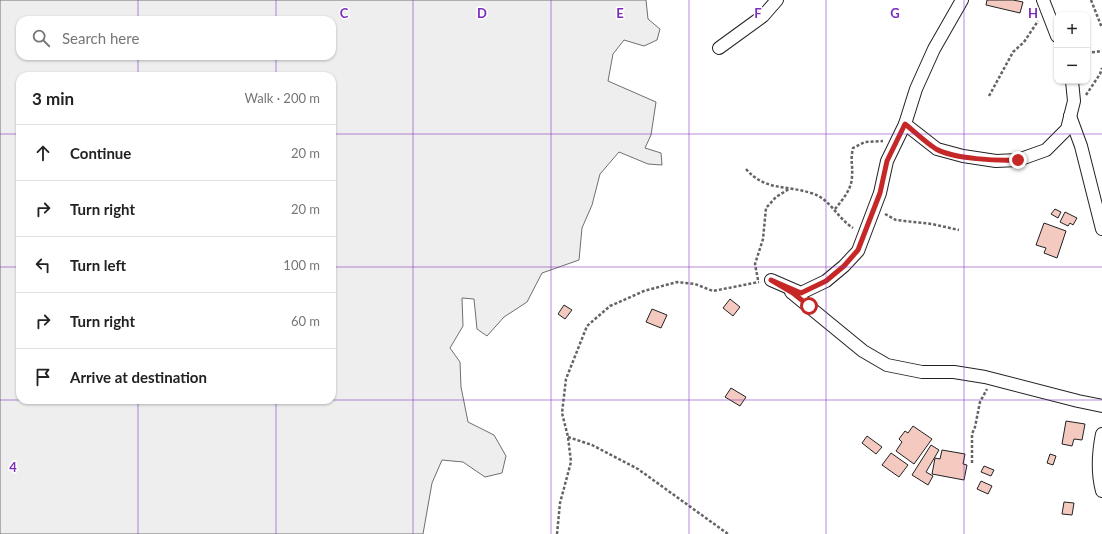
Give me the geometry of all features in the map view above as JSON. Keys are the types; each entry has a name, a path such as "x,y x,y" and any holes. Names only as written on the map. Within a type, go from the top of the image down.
{"street":[{"path":"719,48 763,16 777,0"},
{"path":"771,280 801,293 826,281 844,266 858,250 874,208 887,161 905,124 916,89 931,56 962,0"},
{"path":"1045,4 1054,28"},
{"path":"905,124 937,149 963,156 996,161 1018,160 1046,150 1067,129 1074,101 1072,84"},
{"path":"1070,116 1081,146 1102,229"},
{"path":"771,280 793,293 863,351 888,365 922,372 954,372 993,379 1102,406"},
{"path":"1102,434 1098,454 1098,478 1102,491"}],"path":[{"path":"1091,0 1102,28"},
{"path":"988,96 1013,52 1024,42 1045,4"},
{"path":"1090,52 1102,50"},
{"path":"1085,97 1100,74 1102,68"},
{"path":"834,209 847,194 852,177 850,160 853,148 865,142 882,141 895,144"},
{"path":"746,169 753,177 769,186 812,193 830,203 848,225 864,234"},
{"path":"771,280 757,280 755,264 763,239 766,208 776,197 790,189"},
{"path":"874,208 896,220 932,224 959,230"},
{"path":"557,534 560,503 571,462 568,437 562,413 566,379 587,326 610,306 644,292 677,282 695,284 713,291 771,280"},
{"path":"972,464 972,434 975,427 980,402 993,379"},
{"path":"568,437 592,445 638,469 728,534"}],"shaded area":[{"path":"0,0 646,0 648,19 660,29 657,40 644,46 624,40 613,54 608,81 656,102 651,135 645,148 661,153 662,165 648,164 619,152 600,174 592,205 582,228 579,260 542,273 527,302 504,317 487,336 477,329 474,299 462,298 463,326 450,348 460,362 461,387 468,422 494,435 506,456 502,473 485,477 463,462 442,460 432,483 423,534 0,534"}],"building":[{"path":"987,0 1013,0 1023,2 1020,13 986,5"},
{"path":"1055,209 1061,212 1058,218 1051,214"},
{"path":"1065,212 1077,218 1073,225 1070,223 1068,226 1060,222"},
{"path":"1044,223 1066,231 1057,258 1044,253 1046,248 1036,245"},
{"path":"730,299 740,307 733,316 723,308"},
{"path":"564,305 572,310 565,319 558,314"},
{"path":"652,309 667,315 661,328 646,322"},
{"path":"731,388 746,397 740,406 725,397"},
{"path":"1066,421 1085,424 1082,440 1074,439 1072,446 1062,444"},
{"path":"913,426 932,439 914,464 896,451 902,442 899,439 905,431 908,433"},
{"path":"867,436 882,447 876,454 862,443"},
{"path":"931,445 939,450 926,472 933,476 928,485 912,475"},
{"path":"942,450 965,454 963,464 967,465 964,480 932,474 935,458 940,459"},
{"path":"891,453 908,465 899,477 882,465"},
{"path":"1050,454 1056,456 1053,465 1047,463"},
{"path":"984,466 994,470 991,476 981,472"},
{"path":"981,481 992,486 988,494 977,489"},
{"path":"1064,502 1074,503 1072,515 1062,514"}],"route":[{"path":"809,306 793,293 771,280 801,293 826,281 844,266 858,250 880,193 887,161 905,124 937,149 963,156 996,161 1018,160"}]}
